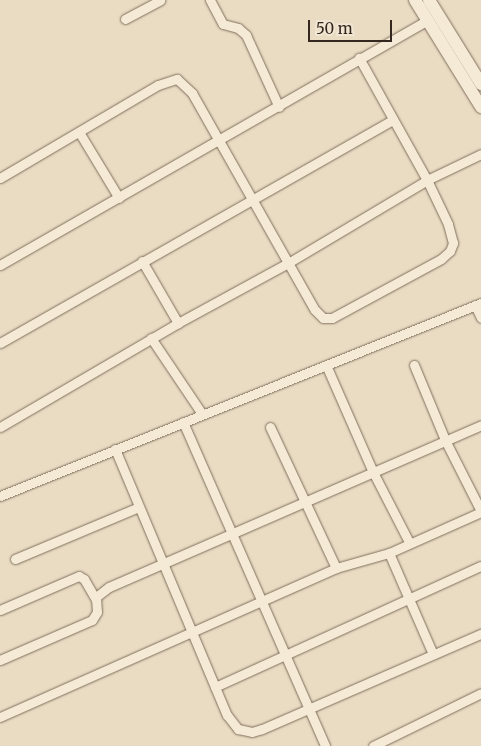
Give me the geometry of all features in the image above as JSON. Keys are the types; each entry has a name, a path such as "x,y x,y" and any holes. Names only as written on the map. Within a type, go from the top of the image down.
{"main road":[{"path":"414,0 481,108"},
{"path":"429,0 481,84"}],"street":[{"path":"125,19 160,0"},
{"path":"210,0 223,24 238,28 246,35 279,107"},
{"path":"0,265 220,142 359,58 428,20"},
{"path":"0,178 158,85 177,79 187,86 315,310 329,319 441,258 450,251 453,238 427,180 359,58"},
{"path":"0,343 393,120"},
{"path":"80,132 119,198"},
{"path":"0,427 178,322 288,263 427,180 481,154"},
{"path":"142,261 178,322"},
{"path":"0,496 478,304 481,318"},
{"path":"152,338 202,414"},
{"path":"326,364 373,472 409,542"},
{"path":"0,717 336,568 389,553 409,542 481,512 445,440 414,366"},
{"path":"183,422 230,535 325,746"},
{"path":"0,660 92,620 97,612 96,600 98,593 109,587 481,424"},
{"path":"270,427 336,568"},
{"path":"114,449 231,721 242,731 262,729 309,710 481,634"},
{"path":"14,559 138,507"},
{"path":"389,553 433,654"},
{"path":"216,687 284,654 481,566"},
{"path":"0,610 79,576 84,579 96,600"},
{"path":"373,746 481,694"}]}
